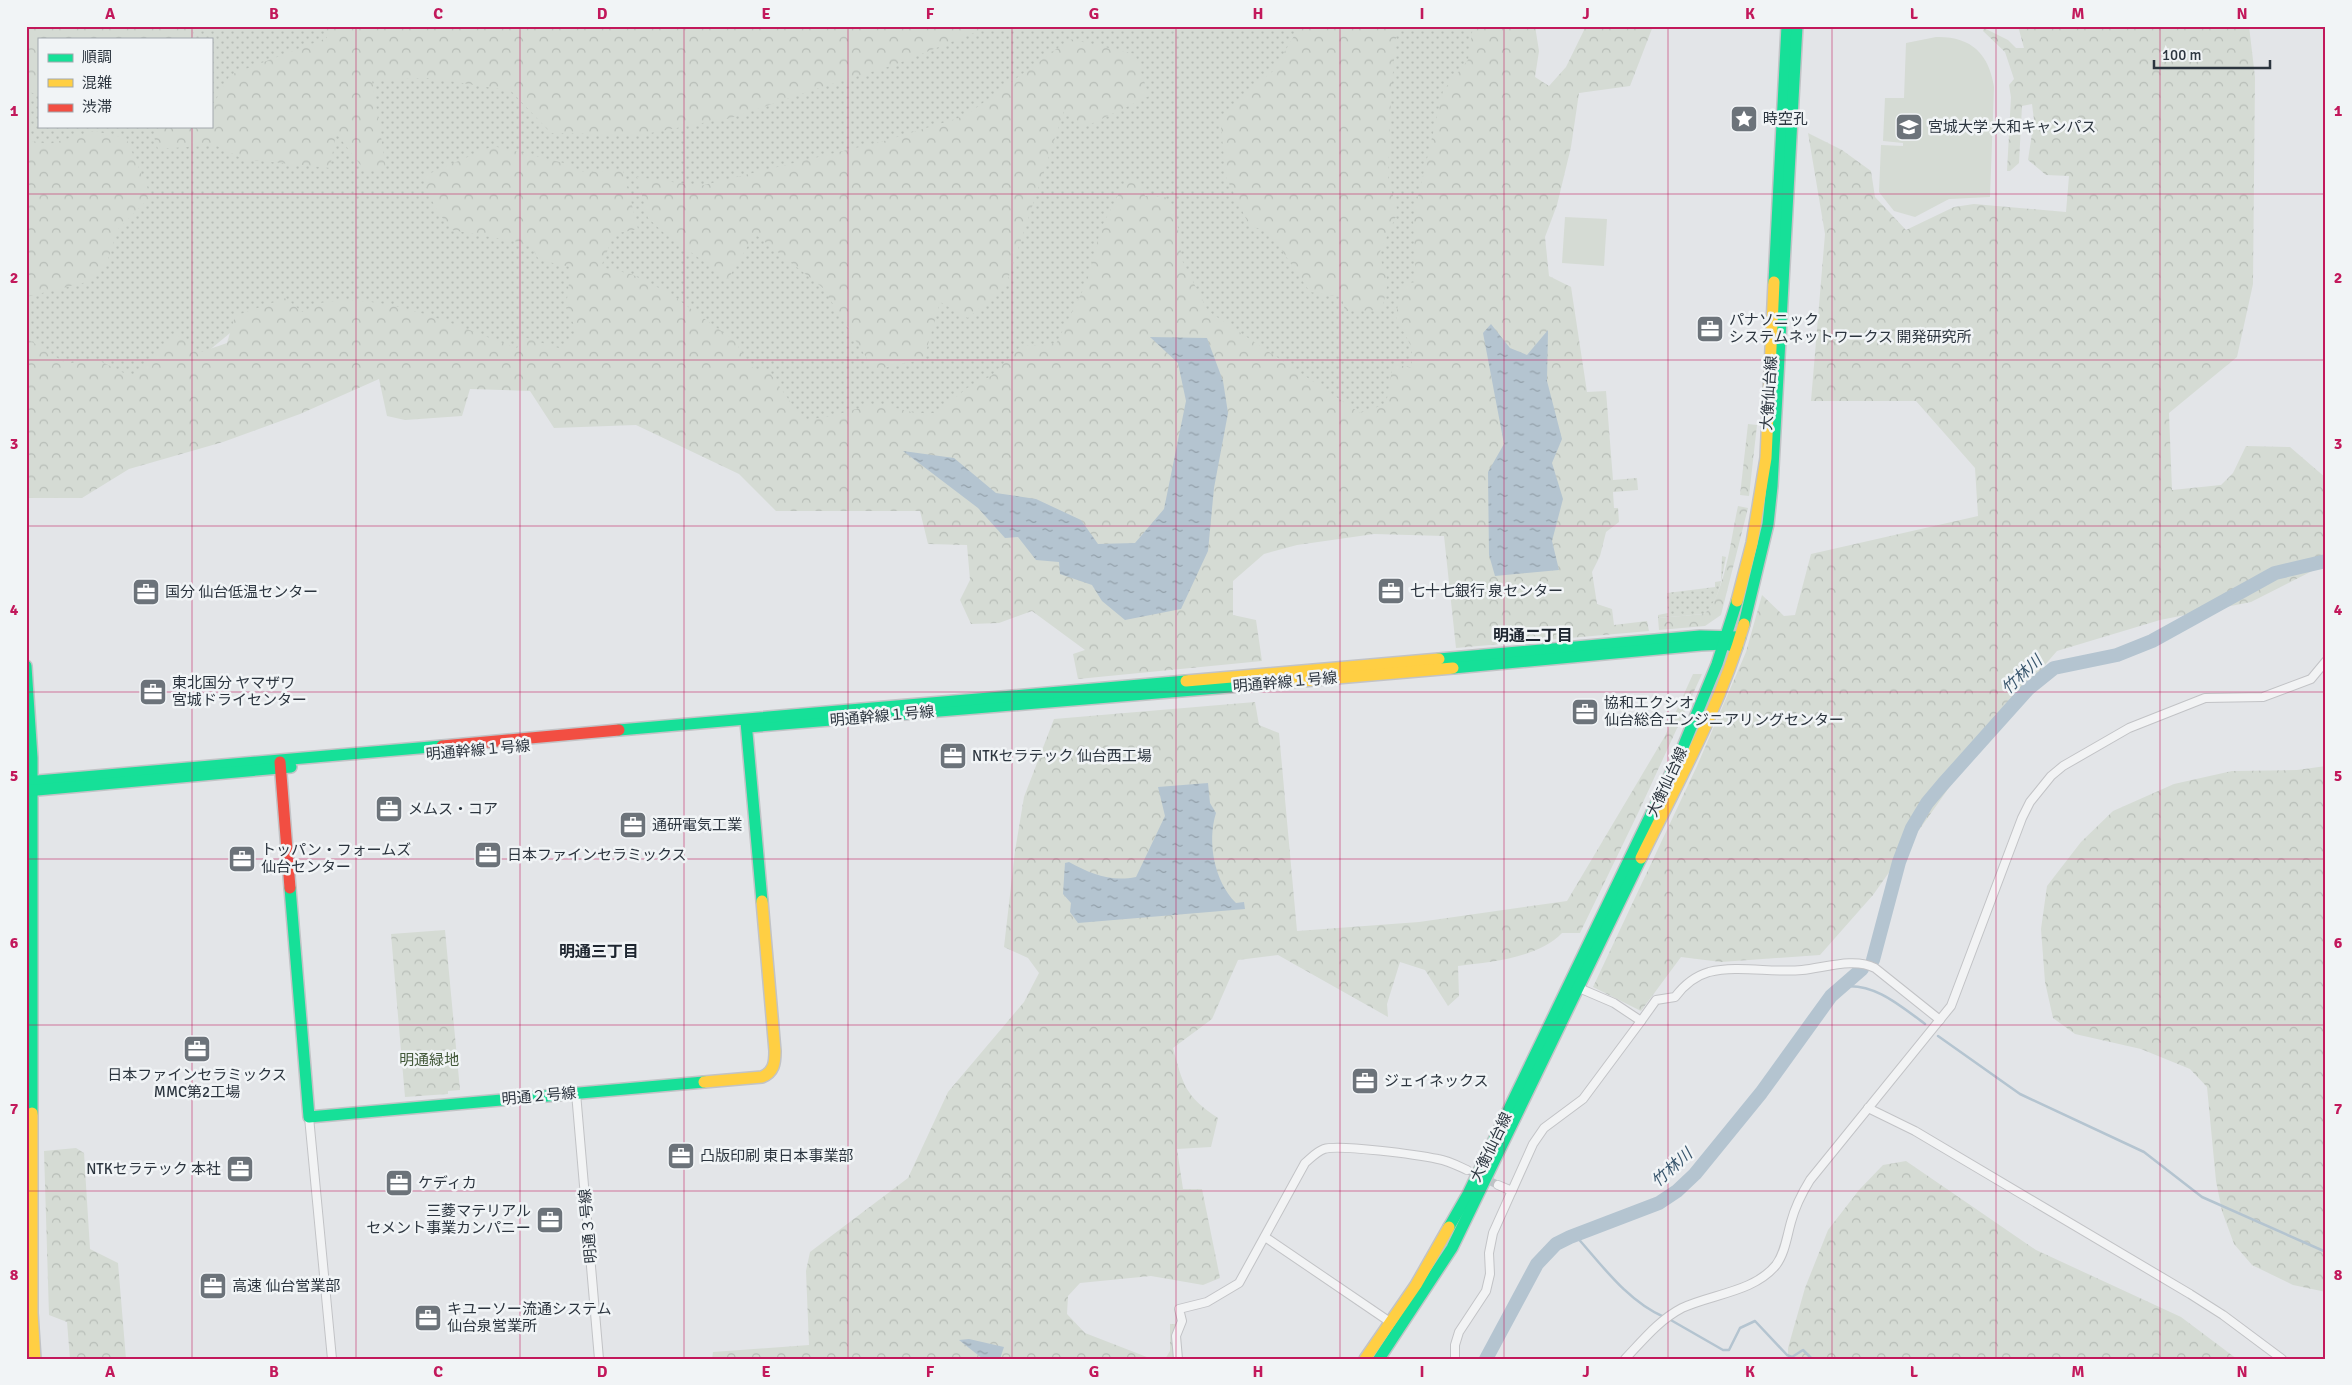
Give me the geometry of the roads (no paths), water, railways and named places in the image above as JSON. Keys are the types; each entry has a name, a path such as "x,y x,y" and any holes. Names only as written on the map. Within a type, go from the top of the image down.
{"street":[{"name":"大衡仙台線","path":"1365,1359 1416,1285 1468,1194 1681,752 1703,704 1726,639 1743,584 1762,483 1770,393 1786,26"},
{"name":"大衡仙台線","path":"1379,1359 1417,1304 1452,1248 1580,988 1709,716 1739,642 1768,524 1772,486 1797,26"},
{"name":"明通幹線１号線","path":"29,787 1726,639 1739,642"},
{"path":"1625,1359 1656,1327 1672,1314 1696,1302 1748,1285 1772,1269 1780,1259 1794,1214 1810,1180 1951,1006 2022,818 2030,802 2051,776 2120,732 2149,719 2205,698 2263,697 2311,679 2326,662"},
{"path":"26,666 32,758 29,787 29,1313 35,1359"},
{"name":"明通２号線","path":"309,1117 762,1077 773,1069 776,1064 775,1051 746,724"},
{"path":"280,764 309,1117 332,1359"},
{"path":"1456,1359 1455,1345 1459,1332 1486,1291 1490,1274 1488,1253 1493,1233 1533,1144 1544,1128 1583,1099 1656,1000 1675,996 1683,987 1709,972 1736,970 1780,972 1866,964 1875,968 1940,1020"},
{"path":"1580,988 1614,1002 1641,1021"},
{"name":"明通３号線","path":"576,1093 600,1359"},
{"path":"1868,1108 1915,1132 2223,1314 2282,1359"},
{"path":"1178,1359 1176,1336 1182,1321 1179,1310 1207,1302 1239,1283 1305,1163 1324,1149 1336,1147 1440,1159 1467,1170"},
{"path":"1498,1185 1512,1191"},
{"path":"1265,1237 1390,1322"}],"water":[{"path":"1491,324 1510,348 1527,355 1548,330 1547,381 1562,439 1552,463 1563,499 1552,541 1559,570 1495,576 1489,555 1488,472 1504,444 1483,333"},
{"path":"1150,337 1207,338 1223,381 1228,413 1214,488 1208,551 1181,609 1125,620 1102,601 1092,585 1060,574 1059,562 1036,560 1018,537 1005,538 978,508 903,451 954,458 996,493 1036,499 1081,520 1098,544 1135,543 1164,509 1186,401 1178,363"},
{"path":"1208,783 1210,803 1216,813 1212,836 1214,861 1222,884 1228,894 1236,903 1244,902 1245,909 1078,923 1070,912 1071,903 1063,894 1065,863 1069,862 1109,878 1136,877 1165,816 1158,787"},
{"path":"969,1339 1004,1347 1000,1359 983,1359 959,1340"}],"waterway":[{"name":"竹林川","path":"1873,960 1899,862 1912,828 1927,803 2028,689 2054,668 2117,655 2152,641 2275,573 2326,561"},
{"name":"竹林川","path":"1486,1359 1537,1264 1556,1244 1659,1203 1677,1191 1695,1174 1761,1093 1831,996 1862,969"},
{"path":"1841,987 1853,986 1876,992 1897,1003 1925,1024"},
{"path":"1938,1036 2020,1094 2144,1152 2202,1197 2326,1252"},
{"path":"1575,1235 1626,1292 1638,1302 1664,1317"},
{"path":"1669,1319 1723,1350 1729,1350 1740,1328 1755,1321 1787,1355 1792,1357 1803,1350 1812,1359"}],"tunnel":[{"path":"1467,1170 1498,1185"}],"place":[{"name":"時空孔","path":"1744,119"},
{"name":"宮城大学 大和キャンパス","path":"1909,127"},
{"name":"パナソニック システムネットワークス 開発研究所","path":"1710,329"},
{"name":"七十七銀行 泉センター","path":"1391,591"},
{"name":"国分 仙台低温センター","path":"146,592"},
{"name":"東北国分 ヤマザワ 宮城ドライセンター","path":"153,692"},
{"name":"協和エクシオ 仙台総合エンジニアリングセンター","path":"1585,712"},
{"name":"NTKセラテック 仙台西工場","path":"953,756"},
{"name":"メムス・コア","path":"389,809"},
{"name":"通研電気工業","path":"633,825"},
{"name":"日本ファインセラミックス","path":"488,855"},
{"name":"トッパン・フォームズ 仙台センター","path":"242,859"},
{"name":"日本ファインセラミックス MMC第2工場","path":"197,1049"},
{"name":"ジェイネックス","path":"1365,1081"},
{"name":"凸版印刷 東日本事業部","path":"681,1156"},
{"name":"NTKセラテック 本社","path":"240,1169"},
{"name":"ケディカ","path":"399,1183"},
{"name":"三菱マテリアル セメント事業カンパニー","path":"550,1220"},
{"name":"高速 仙台営業部","path":"213,1286"},
{"name":"キユーソー流通システム 仙台泉営業所","path":"428,1318"}],"district":[{"name":"明通二丁目","path":"1533,636"},
{"name":"明通三丁目","path":"599,952"}],"park label":[{"name":"明通緑地","path":"429,1060"}]}
